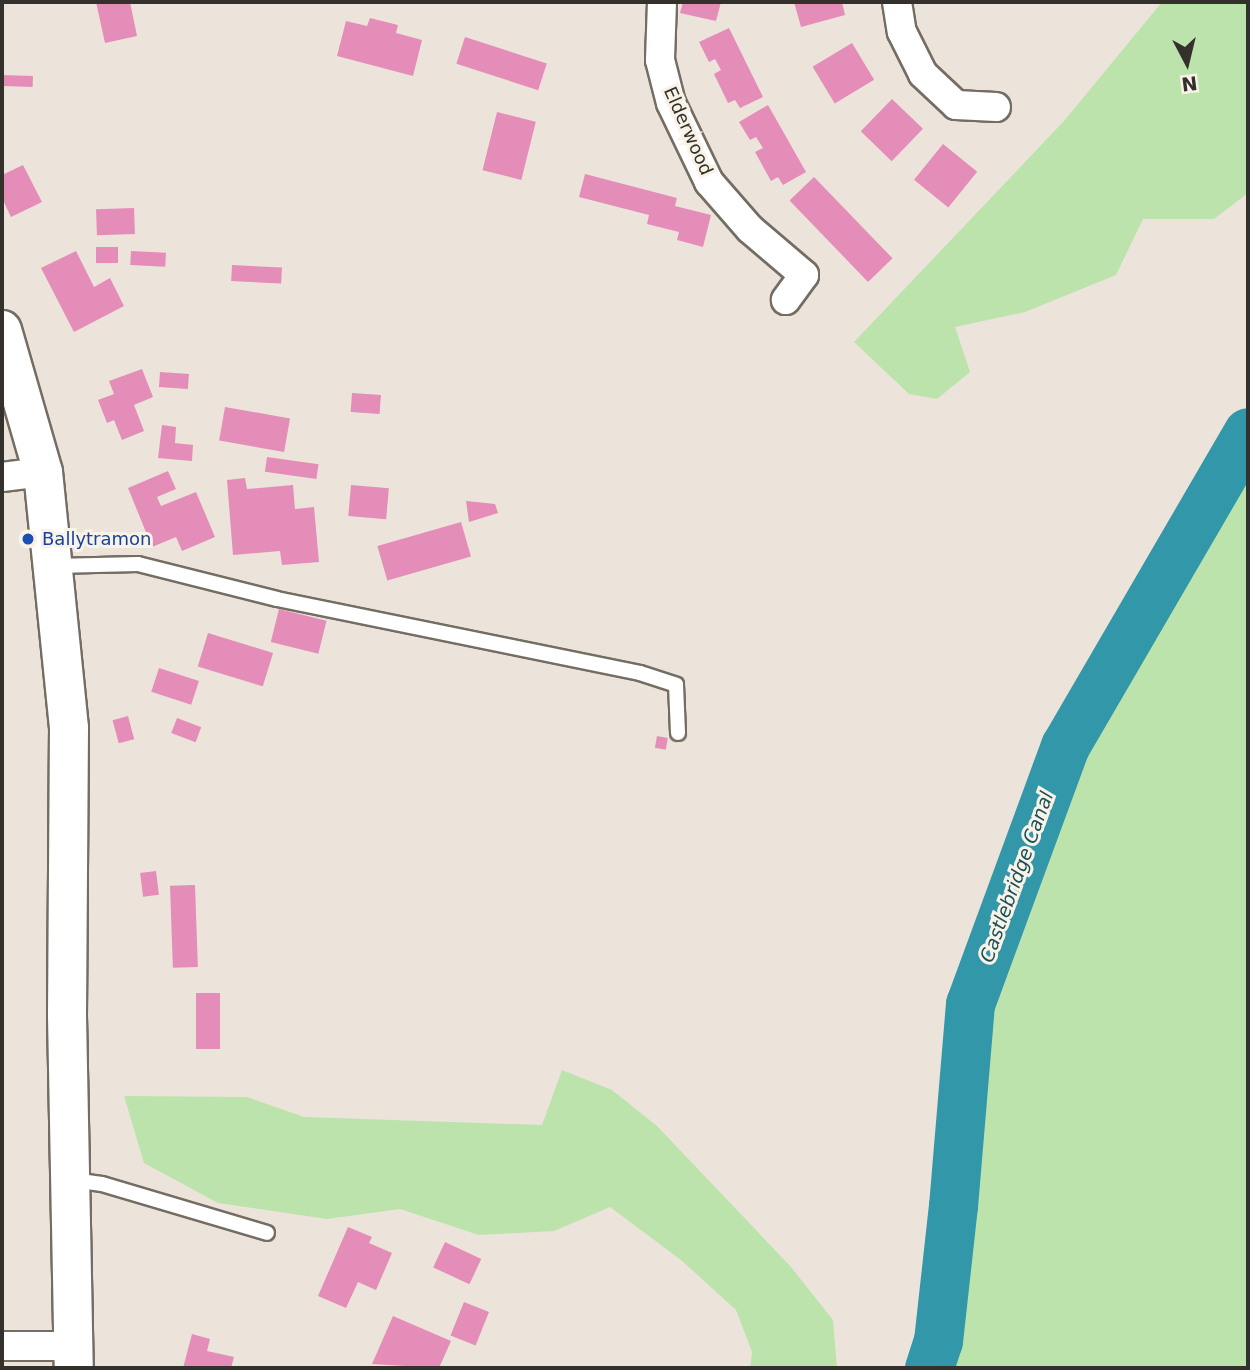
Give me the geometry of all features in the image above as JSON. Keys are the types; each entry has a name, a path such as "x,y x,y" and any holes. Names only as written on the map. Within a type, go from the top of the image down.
{"main road":[{"path":"2,330 43,472 69,728 67,1016 74,1357"}],"street":[{"name":"Elderwood","path":"662,2 660,60 671,103 709,182 750,229 804,275 786,300"},
{"path":"897,2 902,32 923,74 956,105 996,107"},
{"path":"2,477 43,472"},
{"path":"2,1346 74,1357"}],"lane":[{"path":"54,566 138,564 290,602 640,673 676,685 678,733"},
{"path":"72,1180 102,1184 267,1233"}],"green space":[{"path":"1162,2 1248,2 1248,193 1214,219 1143,219 1116,275 1025,312 955,327 970,372 937,399 909,394 854,342 1064,121"},
{"path":"1248,432 1248,1368 929,1368 938,1341 953,1206 970,1004 1065,746"},
{"path":"562,1070 612,1090 657,1126 791,1267 833,1320 837,1368 750,1368 752,1352 736,1310 681,1260 610,1207 554,1231 479,1235 400,1209 327,1219 218,1203 144,1163 124,1096 247,1097 304,1117 542,1125"}],"building":[{"path":"96,2 130,2 137,36 105,43"},
{"path":"683,2 721,2 716,21 680,13"},
{"path":"794,2 842,2 845,15 801,27"},
{"path":"370,18 398,25 396,33 422,40 413,76 337,56 346,21 367,26"},
{"path":"729,28 763,97 740,108 735,100 728,103 714,74 721,70 715,59 709,62 699,42"},
{"path":"465,37 547,64 538,90 456,64"},
{"path":"852,43 874,80 835,104 813,67"},
{"path":"2,75 33,76 33,87 2,86"},
{"path":"892,99 923,129 892,161 861,131"},
{"path":"768,105 806,172 783,185 778,177 771,181 755,152 763,148 756,137 750,140 739,122"},
{"path":"497,112 536,122 521,180 482,170"},
{"path":"943,144 977,172 948,207 914,180"},
{"path":"23,165 42,202 11,217 2,198 2,175"},
{"path":"585,174 677,198 675,206 711,215 703,247 677,240 679,232 647,224 649,215 579,197"},
{"path":"814,177 892,258 868,282 790,201"},
{"path":"134,208 135,234 97,235 96,209"},
{"path":"96,247 118,247 118,263 96,263"},
{"path":"76,251 94,287 110,278 124,306 74,332 41,268"},
{"path":"131,251 166,253 165,267 130,265"},
{"path":"232,265 282,268 281,284 231,281"},
{"path":"142,369 153,397 134,405 144,431 122,440 114,420 107,423 98,400 114,394 109,381"},
{"path":"160,372 189,374 188,389 159,387"},
{"path":"352,393 381,395 380,414 351,412"},
{"path":"225,407 290,418 284,452 219,440"},
{"path":"162,425 176,427 175,443 193,445 192,461 158,458"},
{"path":"267,457 318,464 316,479 265,472"},
{"path":"168,471 176,489 157,497 161,506 196,492 215,537 182,551 176,537 152,547 128,488"},
{"path":"245,478 247,489 293,485 295,509 314,507 319,562 282,565 280,551 233,555 227,480"},
{"path":"351,485 389,488 386,519 348,516"},
{"path":"466,501 495,504 498,513 469,522"},
{"path":"461,522 471,557 387,581 377,546"},
{"path":"279,609 327,621 318,654 271,642"},
{"path":"208,633 273,653 263,686 198,666"},
{"path":"159,668 199,681 191,705 151,692"},
{"path":"128,716 134,739 119,743 113,720"},
{"path":"177,718 201,727 196,742 171,733"},
{"path":"657,736 668,738 666,750 655,748"},
{"path":"156,871 159,895 143,897 140,873"},
{"path":"195,885 198,967 173,968 170,886"},
{"path":"196,993 220,993 220,1049 196,1049"},
{"path":"348,1227 372,1237 369,1243 392,1253 376,1290 358,1282 346,1308 318,1296"},
{"path":"445,1242 481,1259 469,1284 433,1267"},
{"path":"464,1302 489,1312 476,1345 451,1335"},
{"path":"393,1316 451,1341 439,1368 372,1364"},
{"path":"192,1334 210,1339 207,1351 234,1357 231,1368 183,1368"}],"waterway":[{"name":"Castlebridge Canal","path":"929,1368 938,1341 953,1206 970,1004 1065,746 1248,432"}],"place":[{"name":"Ballytramon","path":"28,539"}]}
